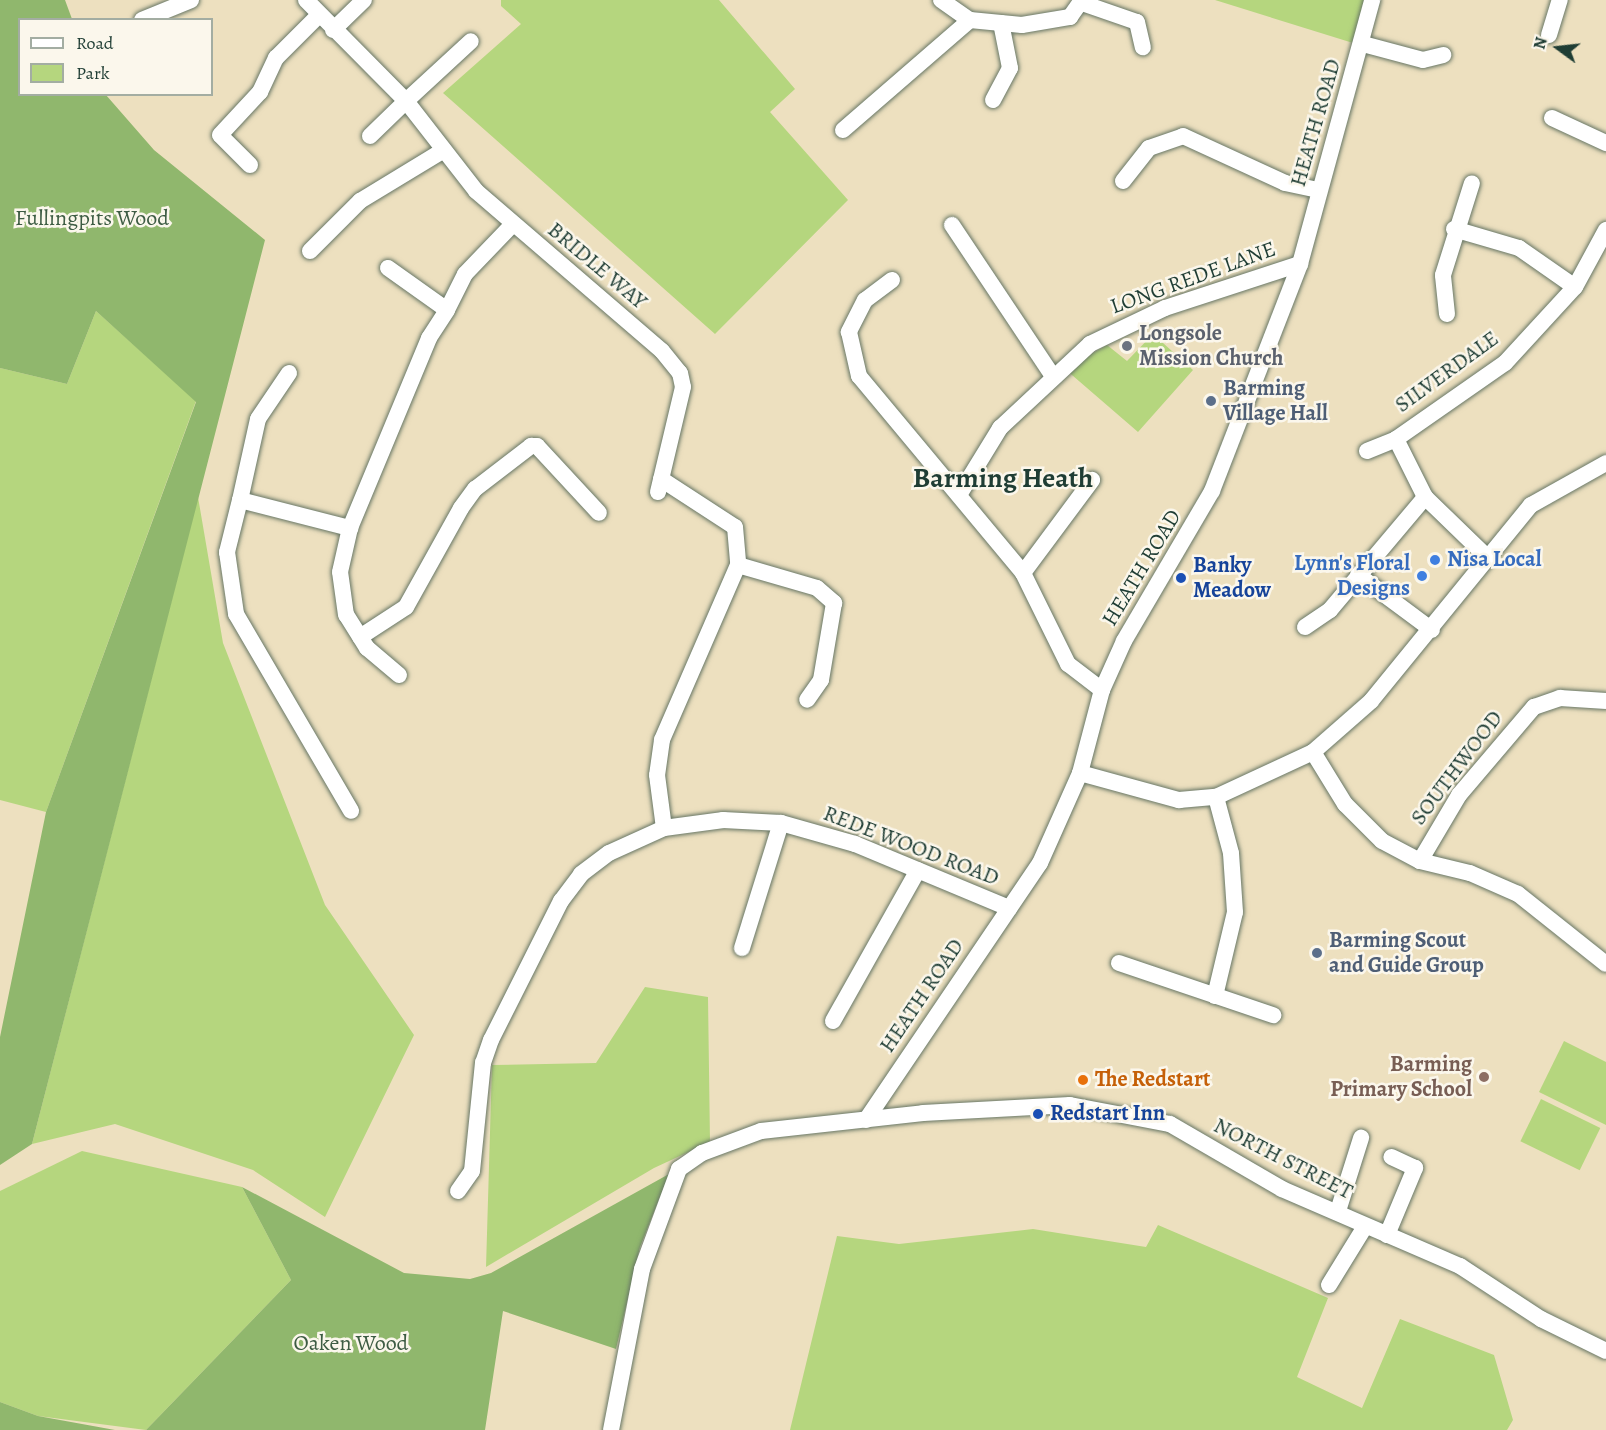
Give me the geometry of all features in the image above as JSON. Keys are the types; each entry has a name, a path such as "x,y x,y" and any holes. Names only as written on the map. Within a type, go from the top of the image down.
{"street":[{"path":"148,18 191,0"},
{"name":"BRIDLE WAY","path":"306,0 318,16 404,99 476,191 654,344 680,373 683,387 659,485 711,510 735,527 738,566"},
{"path":"333,30 364,0"},
{"path":"941,0 970,20 1001,23 1056,22 1070,17 1082,1 1137,22 1143,47"},
{"name":"HEATH ROAD","path":"866,1120 1040,863 1080,773 1102,690 1124,641 1212,491 1300,264 1363,44 1372,0"},
{"path":"1549,35 1560,0"},
{"path":"250,165 220,135 260,92 276,58 318,16"},
{"path":"843,130 970,20"},
{"path":"993,100 1010,68 1001,23"},
{"path":"370,136 404,99 471,41"},
{"path":"1363,44 1423,60 1443,55"},
{"path":"1552,118 1606,143"},
{"path":"1124,181 1149,148 1183,136 1285,183 1320,190"},
{"path":"310,251 360,201 444,150"},
{"path":"1447,314 1443,275 1455,229 1472,183"},
{"path":"399,675 360,637 340,592 350,528 429,338 447,310 465,274 513,224"},
{"path":"952,225 1052,375"},
{"path":"1455,229 1519,248 1575,287"},
{"name":"SILVERDALE","path":"1368,451 1396,440 1505,363 1575,287 1606,230"},
{"name":"LONG REDE LANE","path":"960,495 1000,428 1052,375 1124,324 1300,264"},
{"path":"388,268 447,310"},
{"path":"892,280 865,300 849,332 860,376 1023,573 1068,664 1102,690"},
{"path":"288,373 258,419 227,552 236,614 351,811"},
{"path":"1396,440 1425,497 1487,557"},
{"path":"360,637 406,607 468,499 531,446 537,446 599,513"},
{"path":"1080,773 1156,796 1216,797 1313,752 1371,701 1432,630 1487,557 1531,505 1605,466"},
{"path":"1023,573 1092,480"},
{"path":"1305,627 1330,610 1425,497"},
{"path":"240,500 350,528"},
{"path":"664,828 657,775 662,740 738,566 817,588 834,603 821,680 807,699"},
{"path":"1358,575 1432,630"},
{"name":"SOUTHWOOD","path":"1420,861 1459,795 1534,707 1560,698 1606,701"},
{"path":"1313,752 1345,804 1382,841 1420,861 1470,873 1518,894 1606,964"},
{"path":"1215,996 1235,912 1232,853 1216,797"},
{"name":"REDE WOOD ROAD","path":"458,1191 472,1171 483,1063 491,1040 561,900 581,874 609,854 664,828 723,820 781,823 918,870 1009,908"},
{"path":"742,948 781,823"},
{"path":"833,1022 918,870"},
{"path":"1119,963 1277,1016"},
{"name":"NORTH STREET","path":"611,1430 628,1326 662,1205 679,1169 702,1153 761,1131 1032,1105 1129,1113 1170,1124 1282,1189 1338,1211 1364,1228 1387,1235 1460,1266 1541,1319 1606,1351"},
{"path":"1338,1211 1361,1138"},
{"path":"1387,1235 1415,1168 1391,1157"},
{"path":"1329,1285 1364,1228"}],"green space":[{"name":"Fullingpits Wood","path":"0,0 65,0 72,18 18,18 18,96 107,96 154,150 265,240 32,1144 0,1165 0,1037 46,812 196,402 96,311 67,384 0,368"},
{"path":"501,0 719,0 795,89 770,112 848,200 715,334 443,93 521,24 501,6"},
{"path":"1215,0 1364,0 1353,43"},
{"path":"96,311 196,401 46,812 0,800 0,368 67,384"},
{"path":"1153,334 1193,370 1138,432 1065,369 1107,345 1127,361"},
{"path":"198,497 223,643 325,905 414,1035 325,1217 253,1170 115,1124 32,1144"},
{"path":"645,987 708,997 710,1142 654,1168 486,1267 492,1065 596,1063"},
{"path":"1564,1041 1606,1062 1606,1125 1539,1092"},
{"path":"1541,1099 1600,1128 1580,1170 1520,1141"},
{"path":"82,1151 242,1187 291,1280 146,1430 38,1416 0,1402 0,1191"},
{"name":"Oaken Wood","path":"669,1174 640,1247 616,1349 503,1311 485,1430 146,1430 291,1280 242,1187 404,1273 470,1279 491,1273"},
{"path":"1158,1225 1328,1298 1297,1377 1362,1408 1400,1319 1494,1355 1513,1420 1507,1430 790,1430 837,1236 899,1244 1033,1229 1146,1247"},
{"path":"0,1402 38,1416 115,1430 0,1430"}],"place":[{"name":"Longsole Mission Church","path":"1127,346"},
{"name":"Barming Village Hall","path":"1211,401"},
{"name":"Nisa Local","path":"1435,560"},
{"name":"Lynn's Floral Designs","path":"1422,576"},
{"name":"Banky Meadow","path":"1181,578"},
{"name":"Barming Scout and Guide Group","path":"1317,953"},
{"name":"Barming Primary School","path":"1484,1077"},
{"name":"The Redstart","path":"1083,1080"},
{"name":"Redstart Inn","path":"1038,1114"}],"district":[{"name":"Barming Heath","path":"1003,478"}]}
